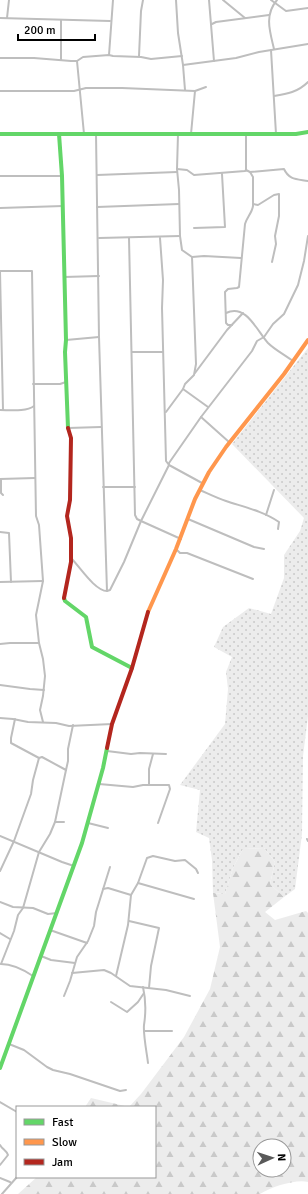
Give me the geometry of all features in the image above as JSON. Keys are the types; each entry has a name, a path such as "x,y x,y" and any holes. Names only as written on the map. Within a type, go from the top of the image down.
{"street":[{"path":"7,18 9,0"},
{"path":"109,55 110,22 113,0"},
{"path":"139,57 141,11 143,0"},
{"path":"176,0 178,33 185,90"},
{"path":"209,0 214,61"},
{"path":"223,0 240,16 246,18"},
{"path":"271,0 286,11 308,8"},
{"path":"274,49 269,15 277,0"},
{"path":"211,26 216,22 269,15"},
{"path":"1,18 110,22"},
{"path":"61,20 61,60"},
{"path":"183,65 308,44"},
{"path":"271,50 276,134"},
{"path":"0,58 77,61 83,57 109,55 116,57 158,58 182,56"},
{"path":"77,61 84,134"},
{"path":"274,96 292,93 303,87 308,82"},
{"path":"0,91 79,90 82,88 195,91 206,87"},
{"path":"191,134 195,91"},
{"path":"0,134 296,134 308,132"},
{"path":"59,134 63,206 66,382 68,428 71,438 70,500 68,516 71,538 71,558 64,595 65,601 86,617 92,647 132,668"},
{"path":"96,134 101,427 107,591"},
{"path":"178,134 177,169 182,250 192,257 204,256 241,258"},
{"path":"246,134 246,170"},
{"path":"177,169 187,170 194,175 222,174 246,170 250,172 284,169 286,175 291,178 308,181"},
{"path":"97,175 178,172"},
{"path":"232,325 228,325 226,323 225,291 228,289 237,288 239,286 245,224 252,210 253,204 253,178 250,172"},
{"path":"194,228 225,227 222,174"},
{"path":"0,176 62,176"},
{"path":"253,204 258,205 274,195 279,194 279,216 275,236 276,244 272,262"},
{"path":"98,207 179,204"},
{"path":"0,208 63,206"},
{"path":"98,238 160,238 180,236"},
{"path":"71,558 101,591 110,590 124,562 141,521 169,463 177,450 200,417 252,351 257,341 264,336 273,324 284,314 298,285 308,236"},
{"path":"129,238 135,515 137,519 181,539"},
{"path":"160,238 163,280 166,461 169,465 202,483"},
{"path":"192,257 196,364 194,374"},
{"path":"34,406 30,408 1,410 0,271 32,271 34,384 34,406 34,478 36,516 39,525 43,581 36,615 39,644 44,662 44,690 40,710 43,722"},
{"path":"64,277 99,276"},
{"path":"226,313 238,311 243,313 264,336 267,342 293,361"},
{"path":"165,413 185,384 243,313"},
{"path":"66,340 99,337"},
{"path":"0,1068 74,866 88,823 107,751 112,724 132,668 148,613 181,539 199,490 229,442 308,340"},
{"path":"132,352 164,352"},
{"path":"196,364 200,366"},
{"path":"34,384 60,384 66,382"},
{"path":"183,389 208,407"},
{"path":"200,417 229,442"},
{"path":"68,428 101,427"},
{"path":"3,495 1,493 1,479 34,478"},
{"path":"103,487 135,486"},
{"path":"199,490 266,515 279,522 278,529"},
{"path":"266,515 274,490"},
{"path":"188,519 254,547 264,549"},
{"path":"0,532 9,533 11,582"},
{"path":"176,549 180,553 187,554 252,579"},
{"path":"0,582 43,581"},
{"path":"0,644 39,644"},
{"path":"0,685 44,690"},
{"path":"0,718 28,722 73,725 112,724"},
{"path":"15,719 11,743 66,770"},
{"path":"33,976 6,964 0,964 14,932 18,915 23,908 39,852 50,834 55,822 68,761 68,749 73,725"},
{"path":"107,751 130,754 166,754"},
{"path":"149,785 149,769 153,754"},
{"path":"0,871 14,841 31,794 39,758"},
{"path":"99,784 133,787 168,785 170,787 158,823"},
{"path":"55,822 64,822"},
{"path":"88,823 108,828"},
{"path":"0,836 74,866"},
{"path":"116,976 129,921 131,895 138,883 147,858 151,856 175,861 184,860 196,869 198,873"},
{"path":"64,996 77,957 87,943 94,926 96,912 110,866"},
{"path":"138,883 194,899"},
{"path":"103,889 108,888 131,895"},
{"path":"0,902 13,907 33,908 48,914 56,913"},
{"path":"129,921 160,929 151,966 149,988"},
{"path":"50,930 87,943"},
{"path":"0,933 10,939"},
{"path":"40,956 51,960 75,963"},
{"path":"72,973 101,969 108,971 130,986 166,990 190,996"},
{"path":"143,987 146,1015 144,1026 148,1063"},
{"path":"110,1002 128,1012 138,1002 144,992"},
{"path":"145,1031 172,1031"},
{"path":"9,1044 24,1050 47,1067 54,1070 114,1089 126,1090"},
{"path":"0,1102 16,1111"},
{"path":"0,1145 3,1150 7,1152 8,1156 0,1165"},
{"path":"0,1178 11,1183"},
{"path":"2,1194 16,1178"}],"green space":[{"path":"308,348 308,716 303,756 302,834 295,889 284,897 270,884 275,862 264,848 243,849 233,868 225,894 213,893 212,860 209,838 196,832 200,790 180,785 225,724 228,689 226,672 232,657 214,647 223,627 249,608 271,614 284,578 284,555 300,531 304,518 232,444"},
{"path":"264,848 275,862 270,884 284,897 265,912 275,920 306,911 308,913 308,1182 303,1181 284,1184 260,1194 18,1194 36,1178 156,1178 156,1106 130,1106 141,1094 184,1037 210,989 220,947 213,893 225,894 233,868 243,849"},
{"path":"91,1098 125,1106 86,1106"}],"traffic: fast":[{"path":"0,134 296,134 308,132"},
{"path":"59,134 62,176 68,428"},
{"path":"64,598 65,601 86,617 92,647 132,668"},
{"path":"0,1068 82,843 103,768 107,748"}],"traffic: slow":[{"path":"148,612 176,549 195,499 209,472 226,447 284,374 308,340"}],"traffic: jam":[{"path":"64,598 71,562 71,538 67,516 70,500 71,438 68,428"},
{"path":"107,748 112,724 132,668 148,612"}]}
